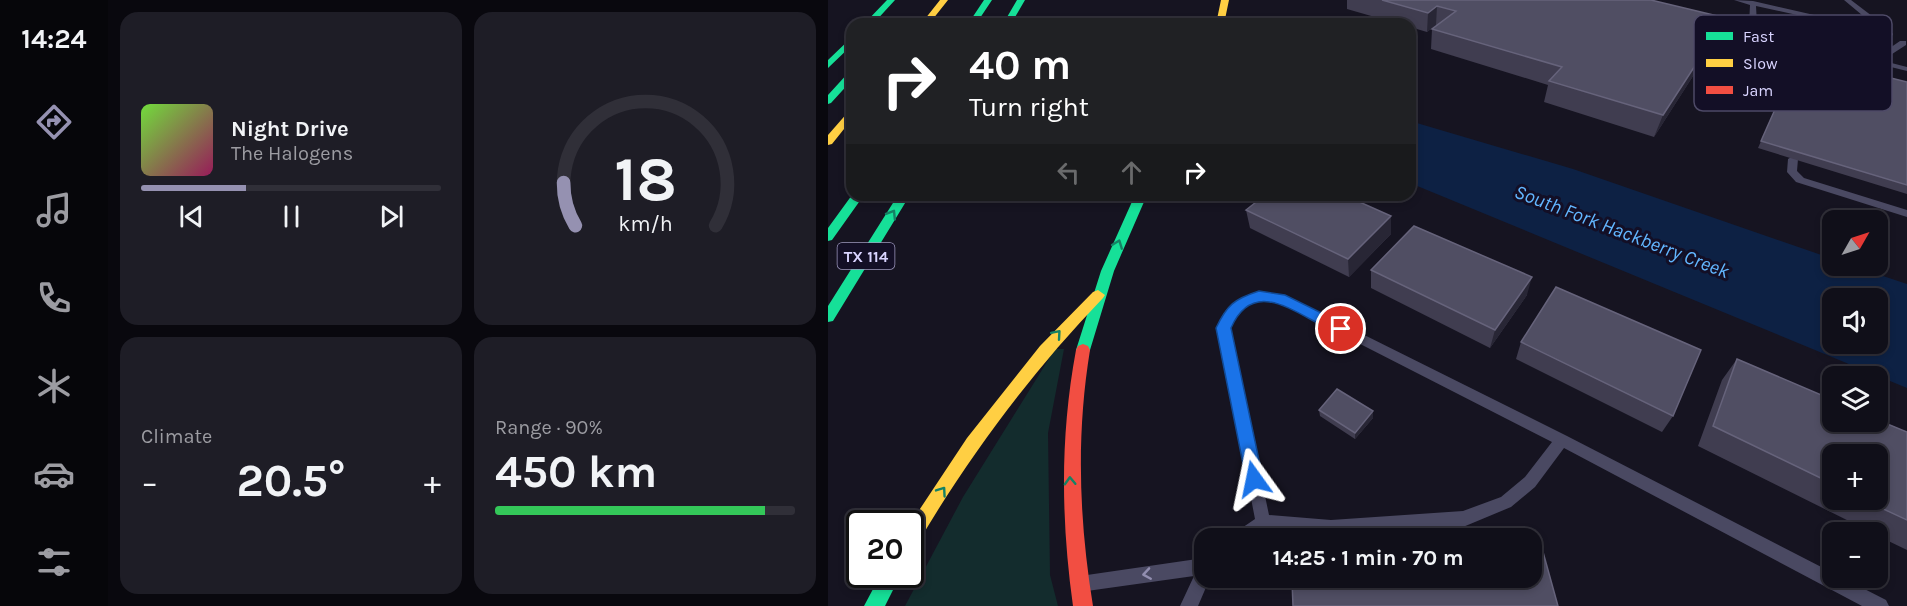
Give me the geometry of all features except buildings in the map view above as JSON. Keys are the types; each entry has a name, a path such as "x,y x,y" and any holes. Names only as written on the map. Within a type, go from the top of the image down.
{"main road":[{"path":"874,18 891,0"},
{"path":"930,18 944,0"},
{"path":"976,18 988,0"},
{"path":"1010,18 1021,0"},
{"path":"1221,18 1225,0"},
{"path":"828,65 846,46"},
{"path":"828,101 846,81"},
{"path":"828,142 846,120"},
{"path":"828,237 854,201"},
{"name":"TX 114","path":"828,317 900,201"},
{"path":"1083,606 1072,526 1070,447 1074,395 1088,324 1122,233 1138,201"},
{"path":"924,516 1033,362 1067,323 1098,295"},
{"path":"874,606 884,588"}],"lane":[{"path":"1737,0 1805,15"},
{"path":"1836,0 1849,2 1865,15"},
{"path":"1752,3 1753,15"},
{"path":"1892,36 1905,44"},
{"path":"1892,65 1907,69"},
{"path":"1793,159 1792,172 1800,180 1907,214"},
{"path":"1263,522 1224,328 1230,315 1240,303 1259,296 1280,298 1562,440 1880,606"},
{"path":"1255,528 1263,522 1330,528 1463,519 1506,502 1530,482 1562,440"},
{"path":"1079,584 1194,567"},
{"path":"1189,606 1197,588"}],"green space":[{"path":"1055,349 1064,349 1048,433 1050,575 1058,606 905,606 915,588 924,588 924,570 963,497"}],"water":[{"name":"South Fork Hackberry Creek","path":"1416,123 1573,169 1822,255 1822,276 1883,276 1907,284 1907,388 1888,380 1888,366 1854,366 1825,354 1888,354 1888,288 1822,288 1822,353 1416,185"}],"traffic: fast":[{"path":"874,18 891,0"},
{"path":"976,18 988,0"},
{"path":"1010,18 1021,0"},
{"path":"828,65 846,46"},
{"path":"828,101 846,81"},
{"path":"828,237 854,201"},
{"path":"828,317 900,201"},
{"path":"1083,350 1108,271 1138,201"},
{"path":"874,606 884,588"}],"traffic: slow":[{"path":"930,18 944,0"},
{"path":"1221,18 1225,0"},
{"path":"828,142 846,120"},
{"path":"924,516 972,443 1020,380 1098,295"}],"traffic: jam":[{"path":"1083,350 1073,414 1071,478 1078,574 1083,606"}],"route":[{"path":"1254,479 1224,328 1230,315 1240,303 1259,296 1280,298 1341,329"}]}
